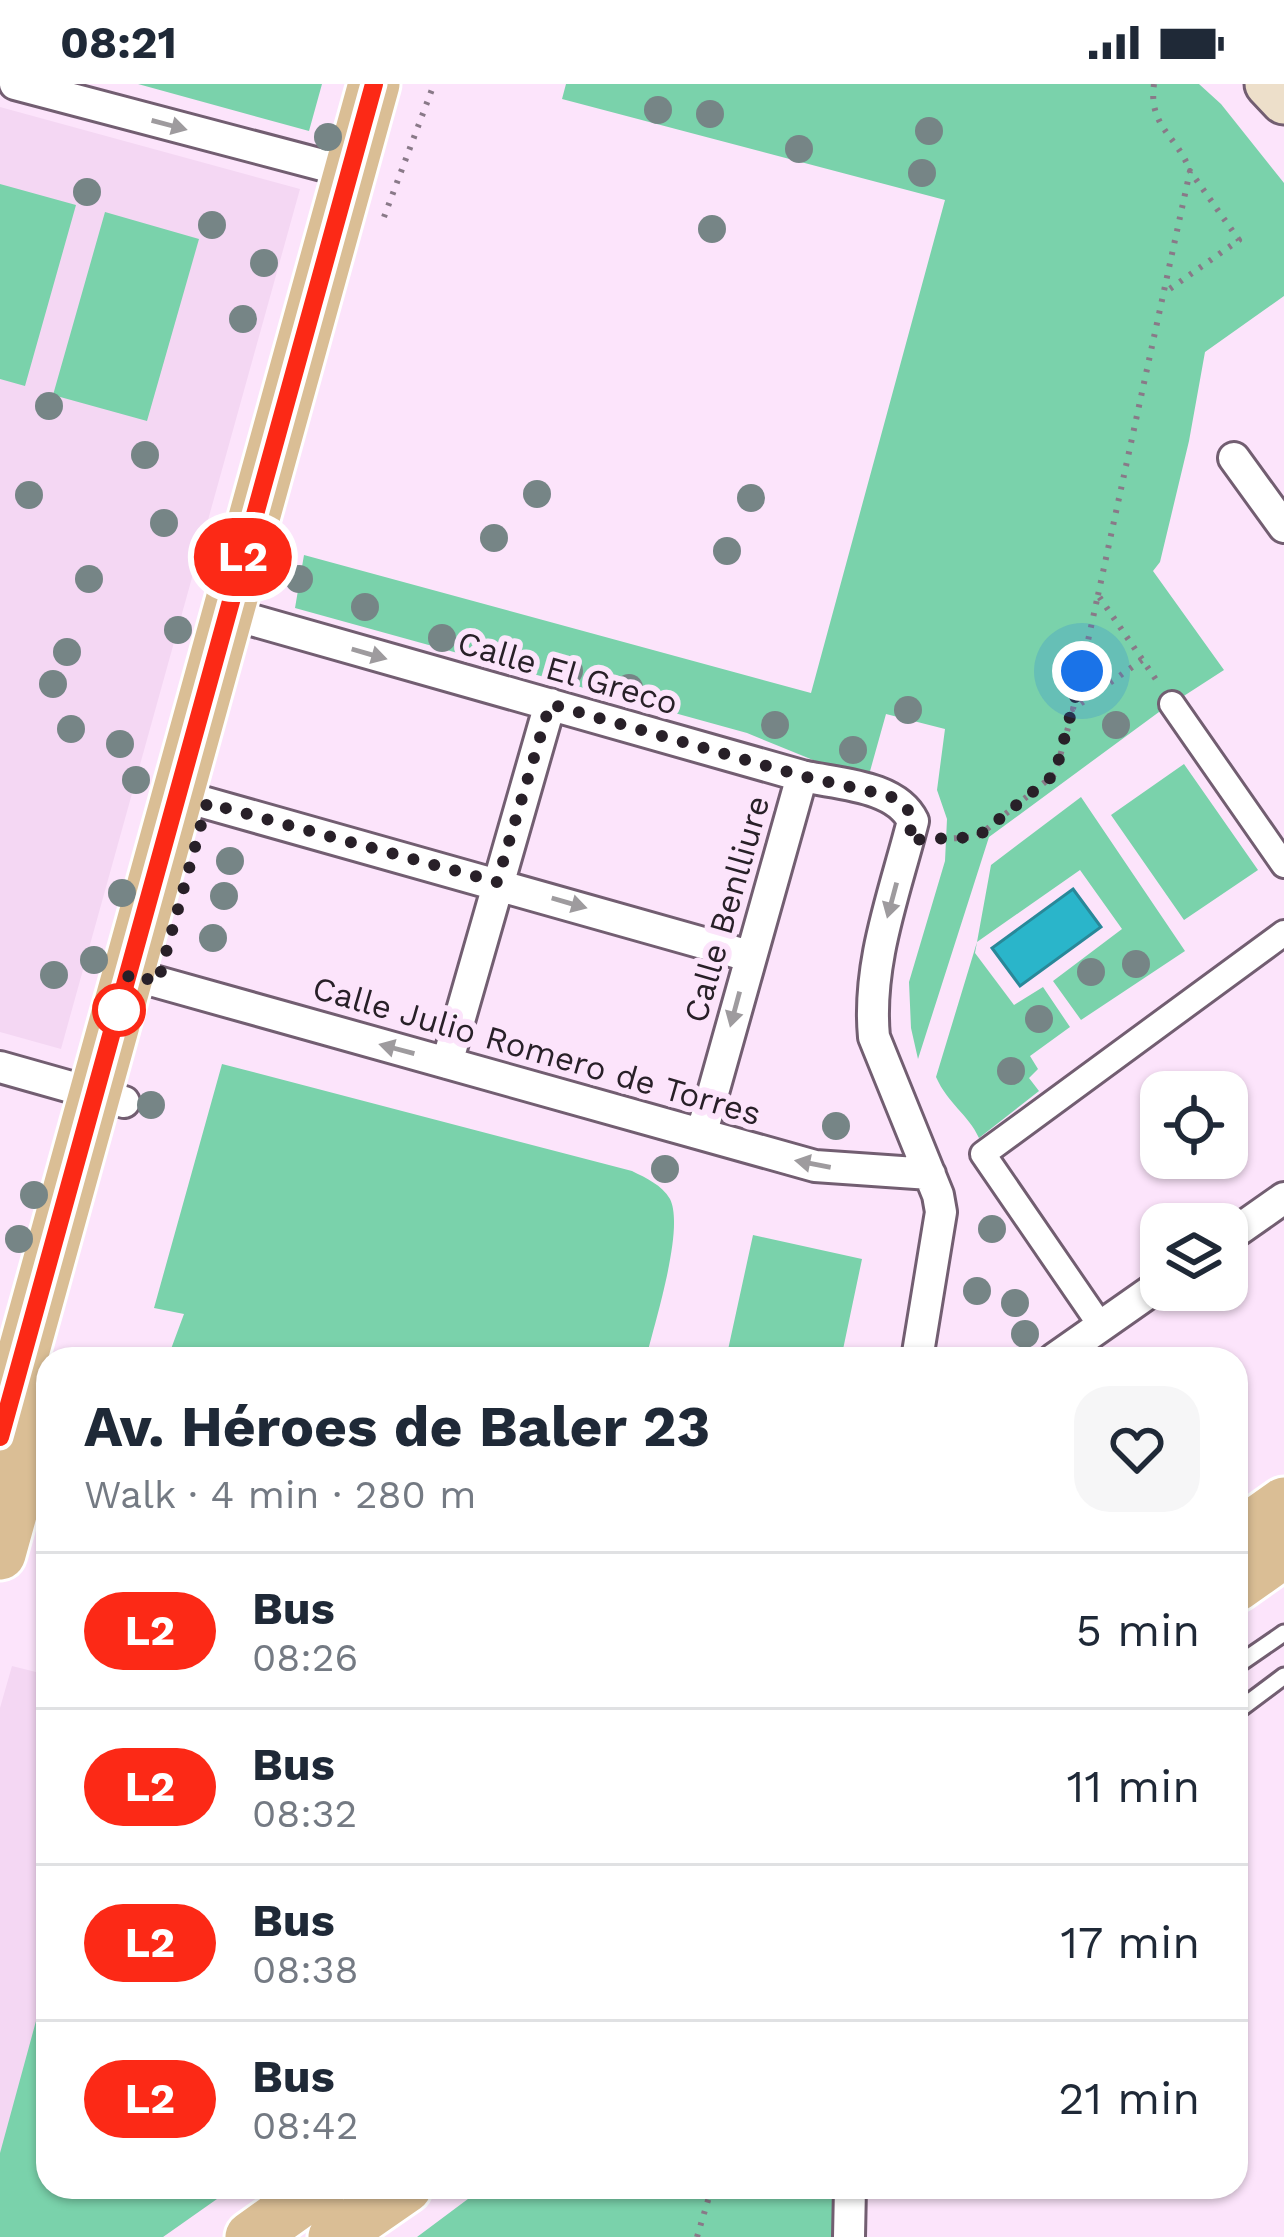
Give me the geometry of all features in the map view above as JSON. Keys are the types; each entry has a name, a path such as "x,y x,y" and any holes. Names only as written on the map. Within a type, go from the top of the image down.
{"main road":[{"path":"0,1437 110,1098 199,801 374,84"},
{"path":"242,618 401,84"},
{"path":"1268,84 1284,101"},
{"path":"57,1347 110,1098"},
{"path":"0,1554 36,1423"},
{"path":"1248,1528 1284,1503"},
{"path":"251,2237 304,2199"},
{"path":"334,2237 389,2199"}],"street":[{"path":"15,84 93,94 349,172"},
{"path":"1234,458 1284,527"},
{"name":"Calle El Greco","path":"242,618 802,776 890,796 906,806 913,821 908,840"},
{"path":"448,1063 550,704"},
{"path":"1172,704 1284,866"},
{"name":"Calle Benlliure","path":"702,1132 802,776"},
{"path":"199,801 749,956"},
{"path":"908,840 874,970 871,1010 874,1037 941,1212 919,1347"},
{"path":"1101,1326 983,1154 1284,933"},
{"name":"Calle Julio Romero de Torres","path":"143,978 815,1166 929,1174"},
{"path":"0,1067 110,1098"},
{"path":"1248,1223 1284,1198"},
{"path":"1071,1347 1140,1299"},
{"path":"850,2199 850,2237"}],"lane":[{"path":"1248,1658 1284,1633"},
{"path":"1248,1703 1284,1676"}],"path":[{"path":"382,220 434,84"},
{"path":"1154,84 1151,107 1239,240 1164,293"},
{"path":"908,840 977,837 1055,774 1190,171"},
{"path":"1098,595 1172,704"},
{"path":"1073,710 1142,660"},
{"path":"697,2237 708,2199"}],"shaded area":[{"path":"0,107 300,189 61,1049 0,1032"},
{"path":"12,1666 36,1672 36,2199 217,2199 163,2237 0,2237 0,1708"}],"green space":[{"path":"138,84 322,84 309,131"},
{"path":"566,84 1199,84 1221,104 1284,183 1284,296 1205,352 1189,441 1160,562 1153,571 1224,670 989,837 918,1059 909,982 945,861 947,819 937,790 945,729 886,714 867,782 747,733 295,608 304,555 811,693 945,200 562,99"},
{"path":"0,184 76,205 25,386 0,379"},
{"path":"105,212 199,239 147,421 53,395"},
{"path":"1184,764 1258,870 1184,920 1111,815"},
{"path":"1081,797 1185,951 1081,1020 1053,981 1122,929 1080,870 977,942 991,865"},
{"path":"977,942 975,953 1014,1005 1043,987 1070,1027 1030,1056 1038,1069 1029,1078 1039,1091 979,1138 936,1077"},
{"path":"222,1064 632,1171 663,1190 674,1213 667,1277 649,1347 172,1347 184,1314 154,1308"},
{"path":"753,1235 862,1259 844,1347 729,1347"},
{"path":"36,2021 36,2199 217,2199 163,2237 0,2237 0,2153"},
{"path":"468,2199 836,2199 835,2237 417,2237"}],"water":[{"path":"1073,889 1101,927 1020,986 992,948"}],"bus line":[{"name":"L2","path":"0,1437 374,84"}],"route":[{"path":"119,1010 118,1014 129,974 158,982 207,803 497,882 550,704 802,776 890,796 906,806 913,821 908,840 977,837 1055,774 1082,671"}]}
